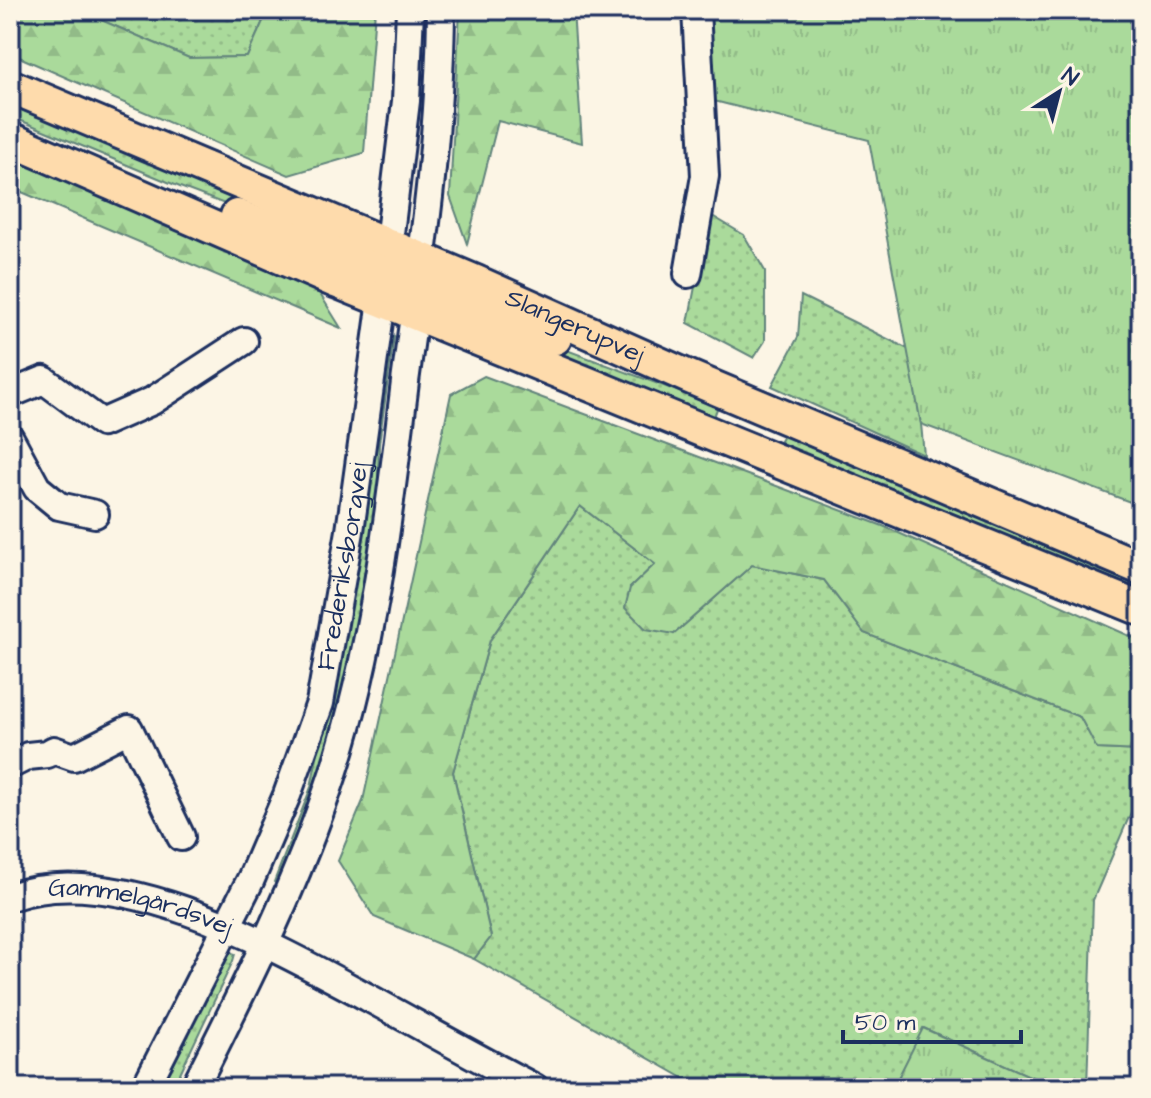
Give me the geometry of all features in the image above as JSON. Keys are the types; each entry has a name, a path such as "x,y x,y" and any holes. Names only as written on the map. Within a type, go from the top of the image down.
{"main road":[{"name":"Slangerupvej","path":"10,86 385,274 1141,609"},
{"name":"Slangerupvej","path":"10,139 47,155 418,286 687,376 1141,568"}],"street":[{"name":"Frederiksborgvej","path":"145,1088 251,879 287,795 320,703 350,531 385,274 406,101 410,10"},
{"name":"Frederiksborgvej","path":"194,1088 266,944 303,859 334,772 365,656 382,559 432,182 439,97 441,10"},
{"path":"688,274 705,176 696,10"},
{"path":"10,394 44,380 102,423 152,401 244,341"},
{"path":"10,438 37,488 59,506 95,514"},
{"path":"10,765 28,756 54,750 74,757 129,729 181,837"},
{"name":"Gammelgårdsvej","path":"10,897 59,889 111,891 169,904 266,944 524,1086"}],"green space":[{"path":"10,10 78,10 189,58 247,57 268,10 375,10 364,153 289,175 10,53"},
{"path":"78,10 268,10 247,57 189,58"},
{"path":"460,10 573,10 582,143 498,121 467,244 450,196"},
{"path":"705,10 1141,10 1141,506 921,424 869,140 714,101"},
{"path":"10,105 311,228 267,220 180,187 10,116"},
{"path":"10,152 315,286 341,328 10,187"},
{"path":"709,214 744,235 765,271 765,341 754,358 688,323"},
{"path":"801,296 908,349 924,455 772,386 798,337"},
{"path":"499,325 718,406 714,417 537,348"},
{"path":"390,334 394,336 379,443 376,543 328,766 278,885 274,882 311,787 329,698"},
{"path":"484,376 883,526 1141,641 1141,751 1097,749 1080,717 864,633 824,580 752,565 674,634 646,629 625,608 630,588 655,564 580,506 490,640 453,772 491,937 474,959 374,917 338,861 363,801 451,394"},
{"path":"785,432 1141,581 1141,595 782,444 780,441"},
{"path":"580,506 655,564 630,588 674,634 752,565 824,580 864,633 1080,717 1098,749 1141,751 1141,797 1136,801 1093,900 1087,1088 1056,1088 924,1028 893,1088 701,1088 474,959 491,937 453,772 490,640"},
{"path":"229,952 235,954 233,961 173,1088 159,1088"},
{"path":"923,1028 1056,1088 893,1088"}]}
